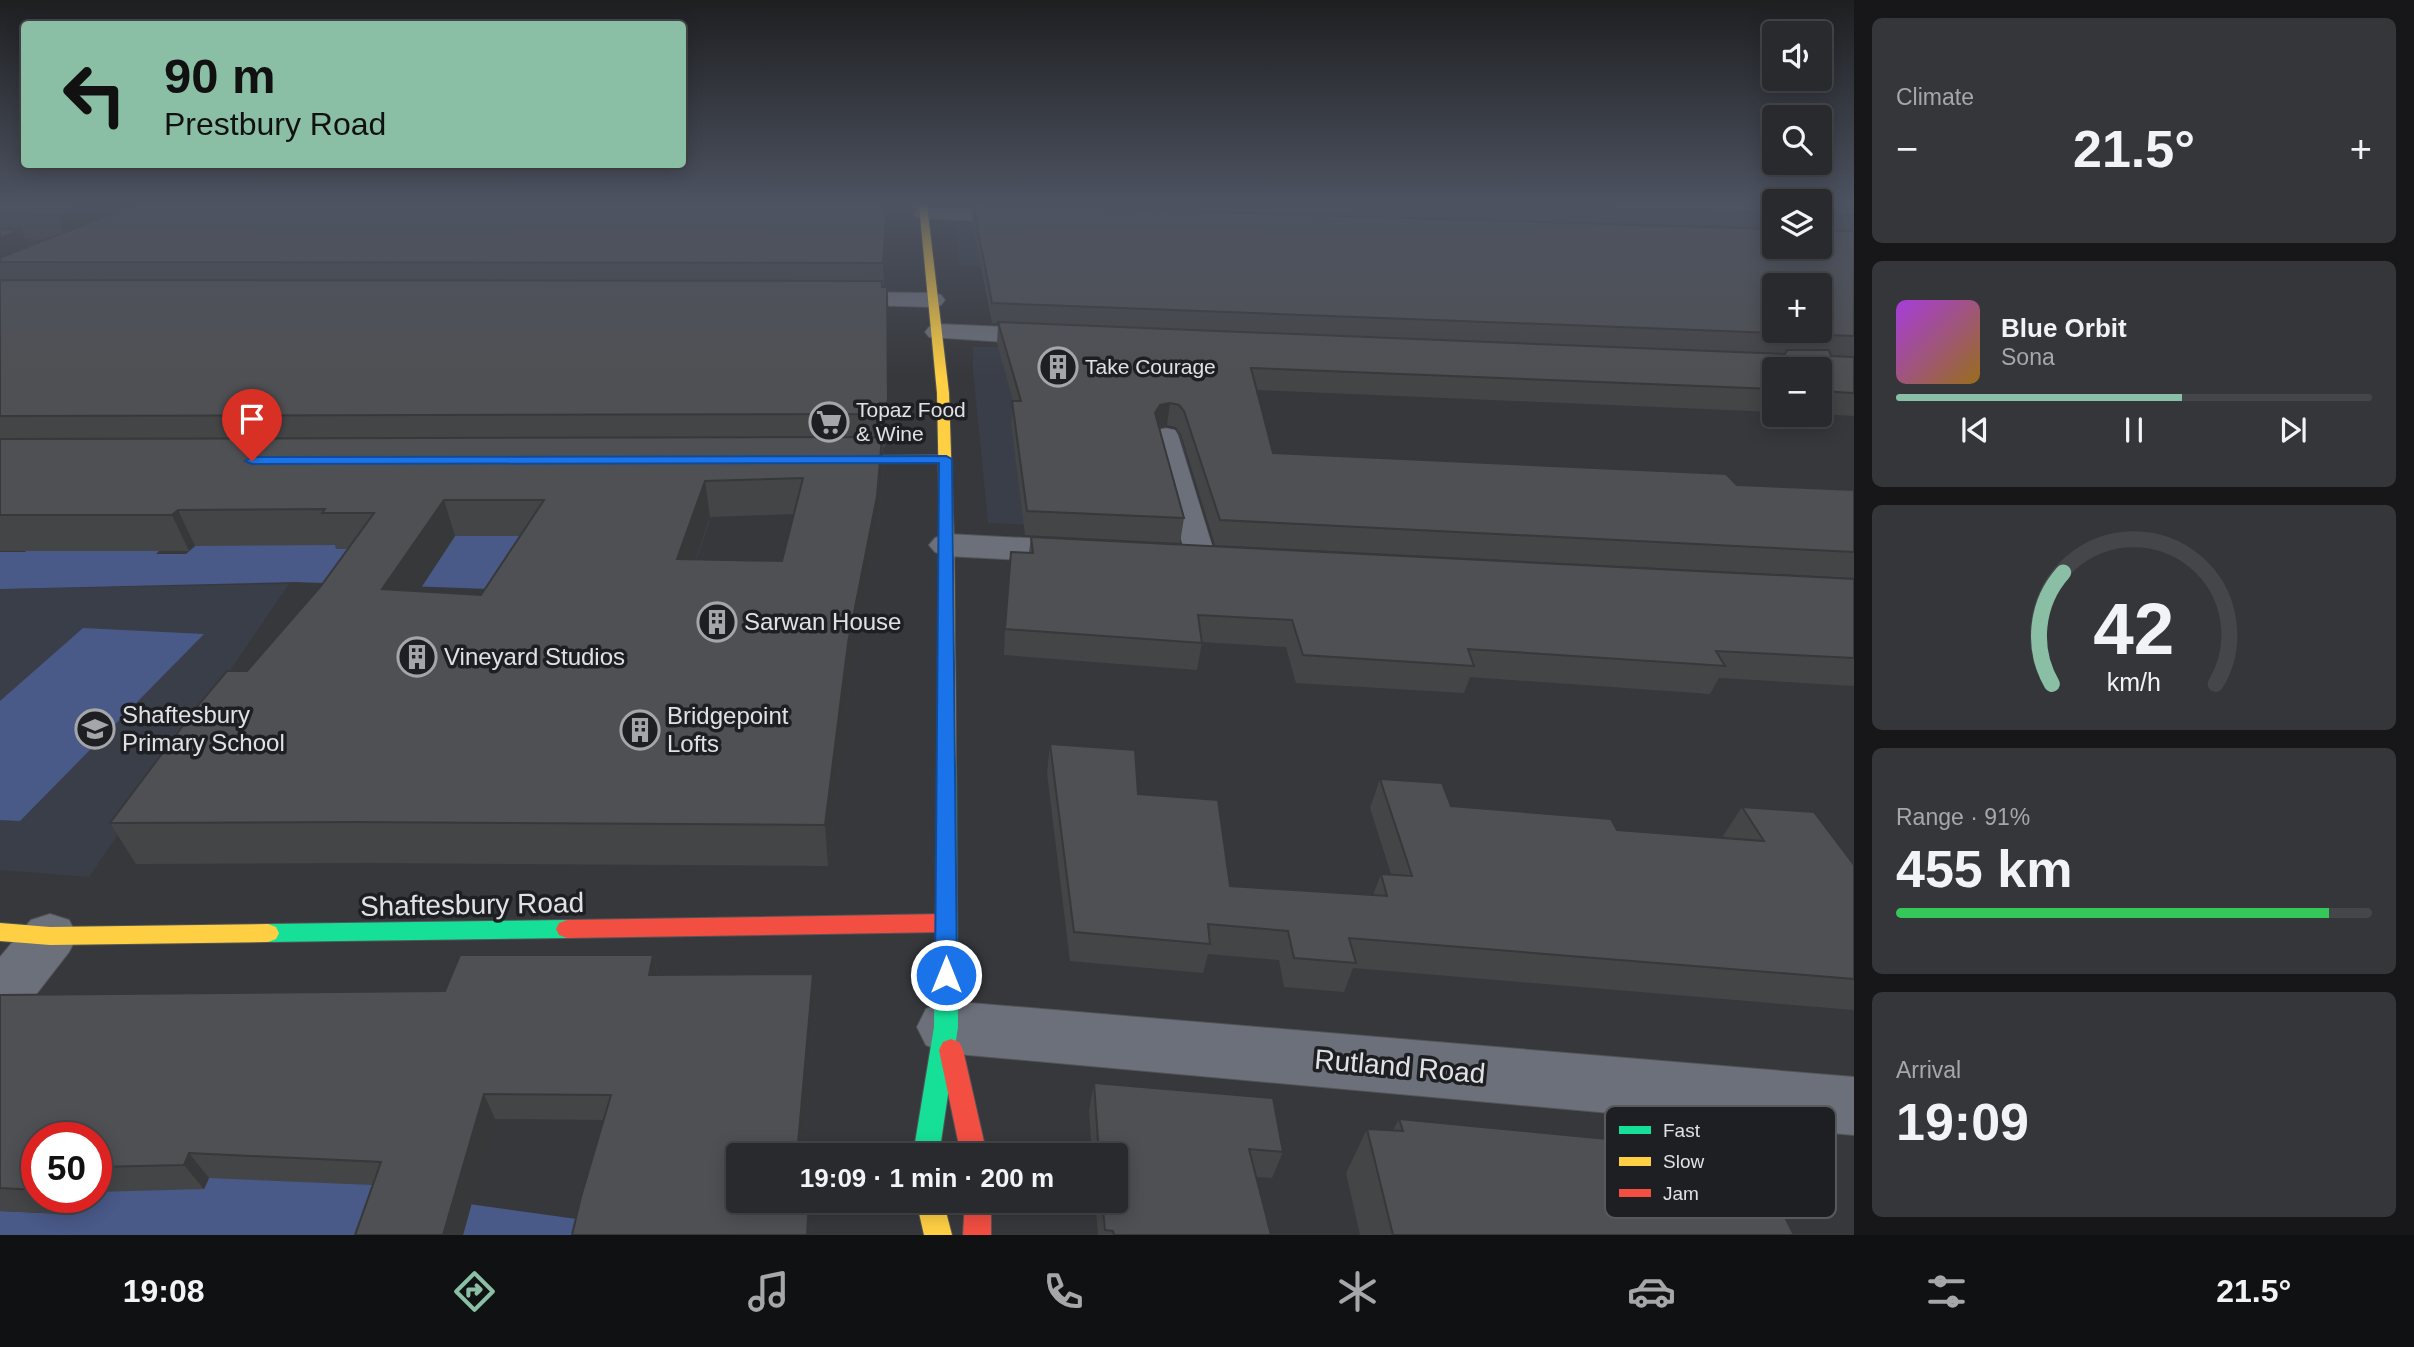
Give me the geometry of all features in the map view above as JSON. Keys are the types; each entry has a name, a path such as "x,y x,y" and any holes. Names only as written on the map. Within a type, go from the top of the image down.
{"main road":[{"path":"928,1143 946,1027 947,545 946,459 938,332 929,263"},
{"path":"814,460 946,459"},
{"name":"Shaftesbury Road","path":"25,934 946,923"},
{"path":"946,1027 971,1143"},
{"path":"932,1213 937,1235"},
{"path":"977,1235 978,1213"}],"street":[{"path":"807,299 933,300"},
{"path":"938,332 1071,337"},
{"path":"947,545 1122,554"},
{"path":"1162,556 1217,559"},
{"path":"0,998 25,934"},
{"name":"Rutland Road","path":"946,1027 1854,1106"}],"lane":[{"path":"1166,435 1217,559"}],"shaded area":[{"path":"959,263 1043,263 1044,269 959,266"},
{"path":"973,347 1007,347 1140,428 1179,430 1208,532 988,523"},
{"path":"709,521 684,596 295,582 0,589 0,552 25,552 38,541 159,551 156,554 186,554 198,543 299,545 372,536 496,535"},
{"name":"Shaftesbury Primary School","path":"289,584 89,877 0,870 0,589"},
{"path":"83,628 204,634 20,821 0,820 0,701"},
{"path":"232,1126 400,1173 379,1235 0,1235 0,1211 112,1213 112,1159"},
{"path":"469,1204 591,1221 588,1235 461,1235"}],"building":[{"path":"559,263 883,263 883,263"},
{"path":"984,263 1854,263 1854,336 1832,335 1832,273 1762,273 1762,332 992,303"},
{"path":"0,280 882,281 882,287 887,287 888,399 884,414 0,416"},
{"path":"998,322 1785,354 1787,350 1829,350 1831,356 1854,357 1854,393 1832,392 1832,357 1762,357 1762,389 1251,368 1273,453 1726,474 1737,485 1854,490 1854,552 1220,520 1184,411 1179,405 1170,403 1160,405 1155,413 1184,518 1027,511 1012,401 1021,401"},
{"path":"882,437 877,496 848,643 825,825 110,823 227,671 247,671 321,586 374,513 322,513 325,509 178,510 172,515 0,515 0,439","holes":["803,478 782,561 677,559 705,481","444,500 544,500 481,595 382,589"]},
{"path":"1031,537 1854,579 1854,658 1716,651 1725,666 1468,649 1474,666 1303,655 1292,620 1198,615 1202,643 1005,629 1011,552 1033,553"},
{"path":"1050,744 1135,750 1138,794 1218,800 1230,886 1387,896 1381,874 1412,876 1380,779 1442,783 1451,806 1611,819 1617,830 1764,841 1742,807 1814,812 1854,865 1854,979 1349,938 1356,963 1294,958 1288,931 1208,924 1210,944 1074,932"},
{"path":"460,955 653,955 649,975 813,974 798,1143 726,1143 726,1213 808,1213 807,1235 572,1235 611,1095 484,1094 443,1235 355,1235 381,1162 189,1153 184,1165 112,1167 112,1122 21,1122 21,1189 0,1188 0,995 445,991"},
{"path":"1094,1083 1273,1098 1283,1152 1249,1149 1271,1235 1114,1235 1113,1231 1105,1230 1103,1213 1128,1213 1128,1143 1098,1143"},
{"path":"1399,1119 1605,1139 1605,1218 1785,1218 1794,1235 1393,1235 1367,1129 1403,1131"}],"traffic: fast":[{"path":"832,460 946,459"},
{"path":"928,1143 946,1027 947,757"},
{"path":"268,933 567,929"}],"traffic: slow":[{"path":"929,263 943,393 947,545 947,757"},
{"path":"0,932 50,936 268,933"},
{"path":"932,1213 938,1235"}],"traffic: jam":[{"path":"567,929 946,923"},
{"path":"951,1050 971,1143"},
{"path":"977,1235 978,1213"}],"place":[{"name":"Take Courage","path":"1058,367"},
{"name":"Topaz Food & Wine","path":"829,422"},
{"name":"Sarwan House","path":"717,622"},
{"name":"Vineyard Studios","path":"417,657"},
{"name":"Shaftesbury Primary School","path":"95,729"},
{"name":"Bridgepoint Lofts","path":"640,730"}],"route":[{"path":"252,461 946,459 946,975"}]}
